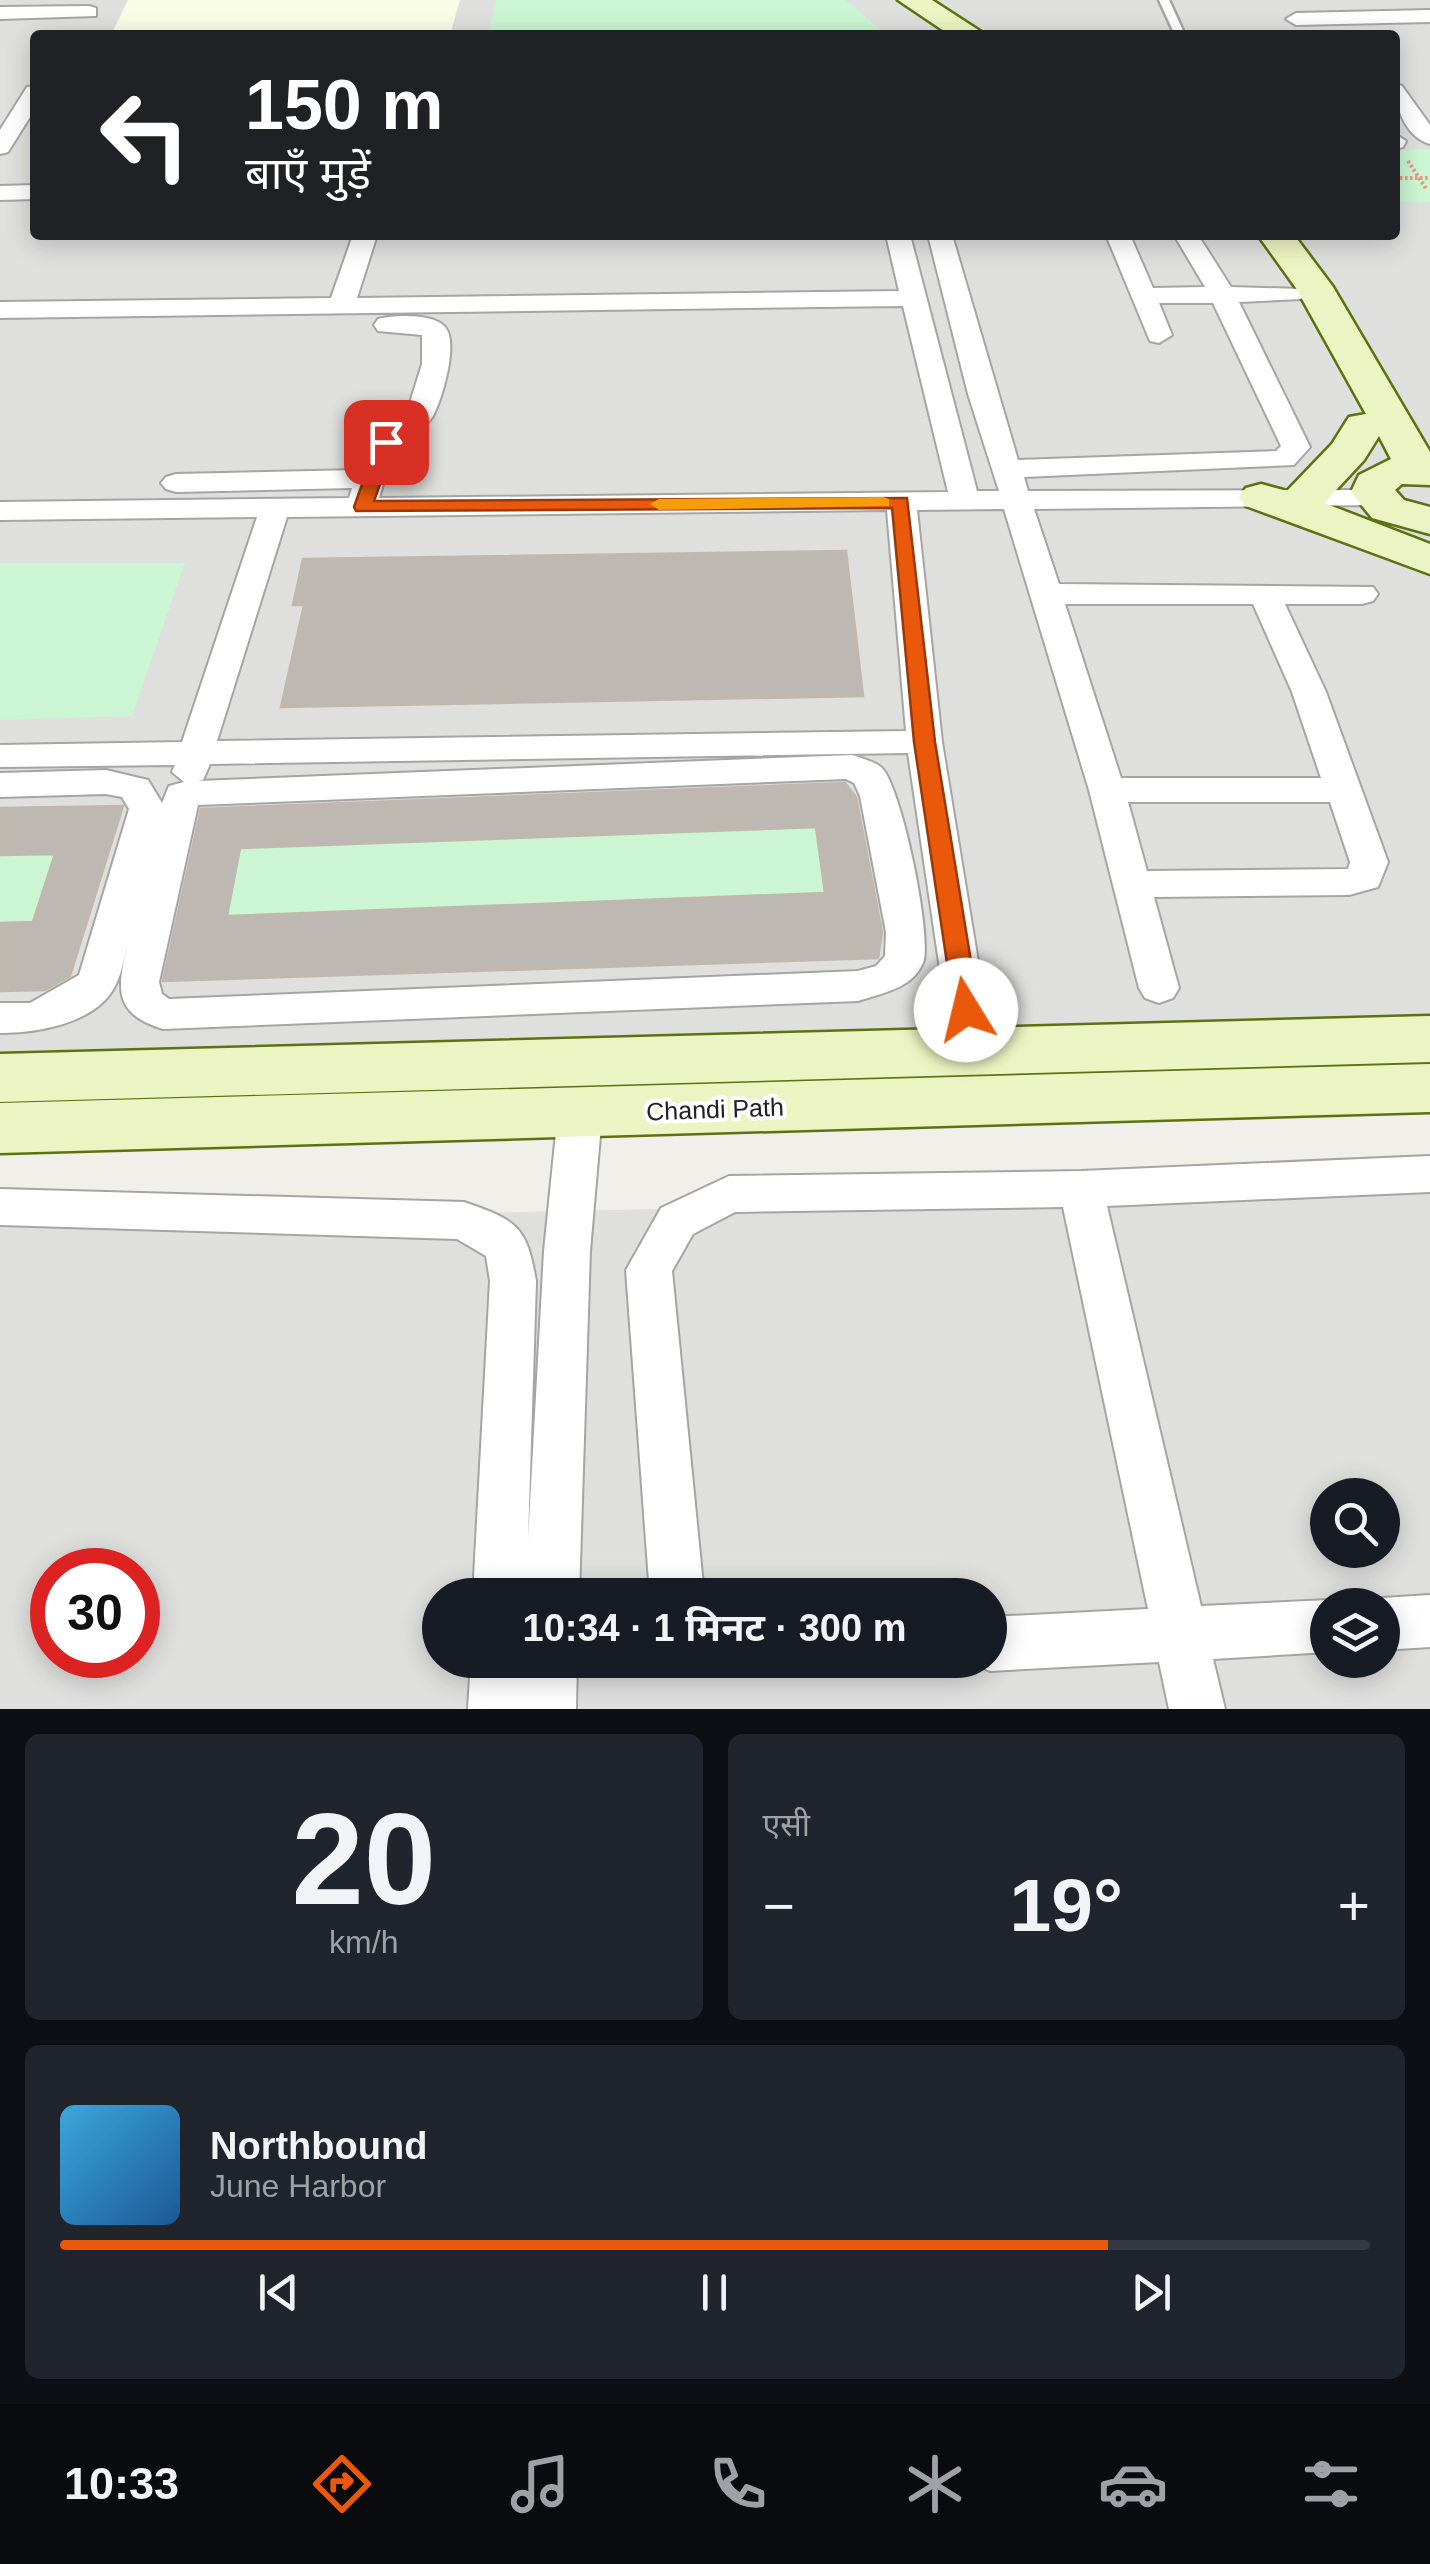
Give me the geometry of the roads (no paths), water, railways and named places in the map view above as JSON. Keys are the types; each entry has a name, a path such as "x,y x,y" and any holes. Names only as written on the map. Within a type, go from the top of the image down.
{"main road":[{"path":"892,0 941,30"},
{"path":"912,0 963,30"},
{"path":"1257,240 1409,470 1388,509 1427,536"},
{"path":"1280,240 1314,288 1376,421"},
{"path":"1306,496 1376,421"},
{"path":"1260,497 1344,524 1427,536"},
{"name":"Chandi Path","path":"0,1078 1430,1039"},
{"name":"Chandi Path","path":"0,1128 1430,1088"}],"street":[{"path":"0,0 12,0"},
{"path":"1284,0 1303,27 1430,16"},
{"path":"1320,0 1333,7 1430,8"},
{"path":"0,14 93,6"},
{"path":"76,30 93,6"},
{"path":"1400,30 1430,30"},
{"path":"0,100 30,96"},
{"path":"1400,96 1430,101"},
{"path":"1400,96 1430,137"},
{"path":"0,147 30,99"},
{"path":"0,193 30,192"},
{"path":"342,306 363,240"},
{"path":"899,240 965,502"},
{"path":"941,240 982,394 1107,790 1158,988"},
{"path":"1120,240 1159,334"},
{"path":"0,487 965,502 1012,484 1284,459 1296,447 1222,294 1189,240"},
{"path":"1143,296 1292,294"},
{"path":"0,310 914,298"},
{"path":"0,330 424,326 435,331 437,337 436,364 422,410 386,442 366,493"},
{"path":"1012,484 1306,496 1409,470"},
{"path":"0,511 275,508 366,493"},
{"path":"901,502 924,742 966,1010"},
{"path":"182,794 852,768 870,776 884,814 906,932 906,960 890,976 858,986 163,1014 142,1002 139,982 182,794 275,508"},
{"path":"1046,594 1362,594"},
{"path":"1133,884 1349,882 1365,878 1369,862 1309,692 1265,594"},
{"path":"0,785 196,752 924,742"},
{"path":"0,756 111,768 134,788 148,809 98,983 69,1003 34,1018 0,1018"},
{"path":"1107,790 1343,790"},
{"path":"553,1578 567,1251 580,1113"},
{"path":"676,1578 649,1270 678,1220 729,1194 1081,1188 1430,1174"},
{"path":"1081,1188 1197,1709"},
{"path":"1,1209 464,1221 506,1245 513,1281 501,1578"},
{"path":"1400,1623 1430,1621"},
{"path":"1007,1643 1310,1627"},
{"path":"496,1709 497,1678"},
{"path":"548,1709 549,1678"}],"lane":[{"path":"1164,0 1178,30"}]}
